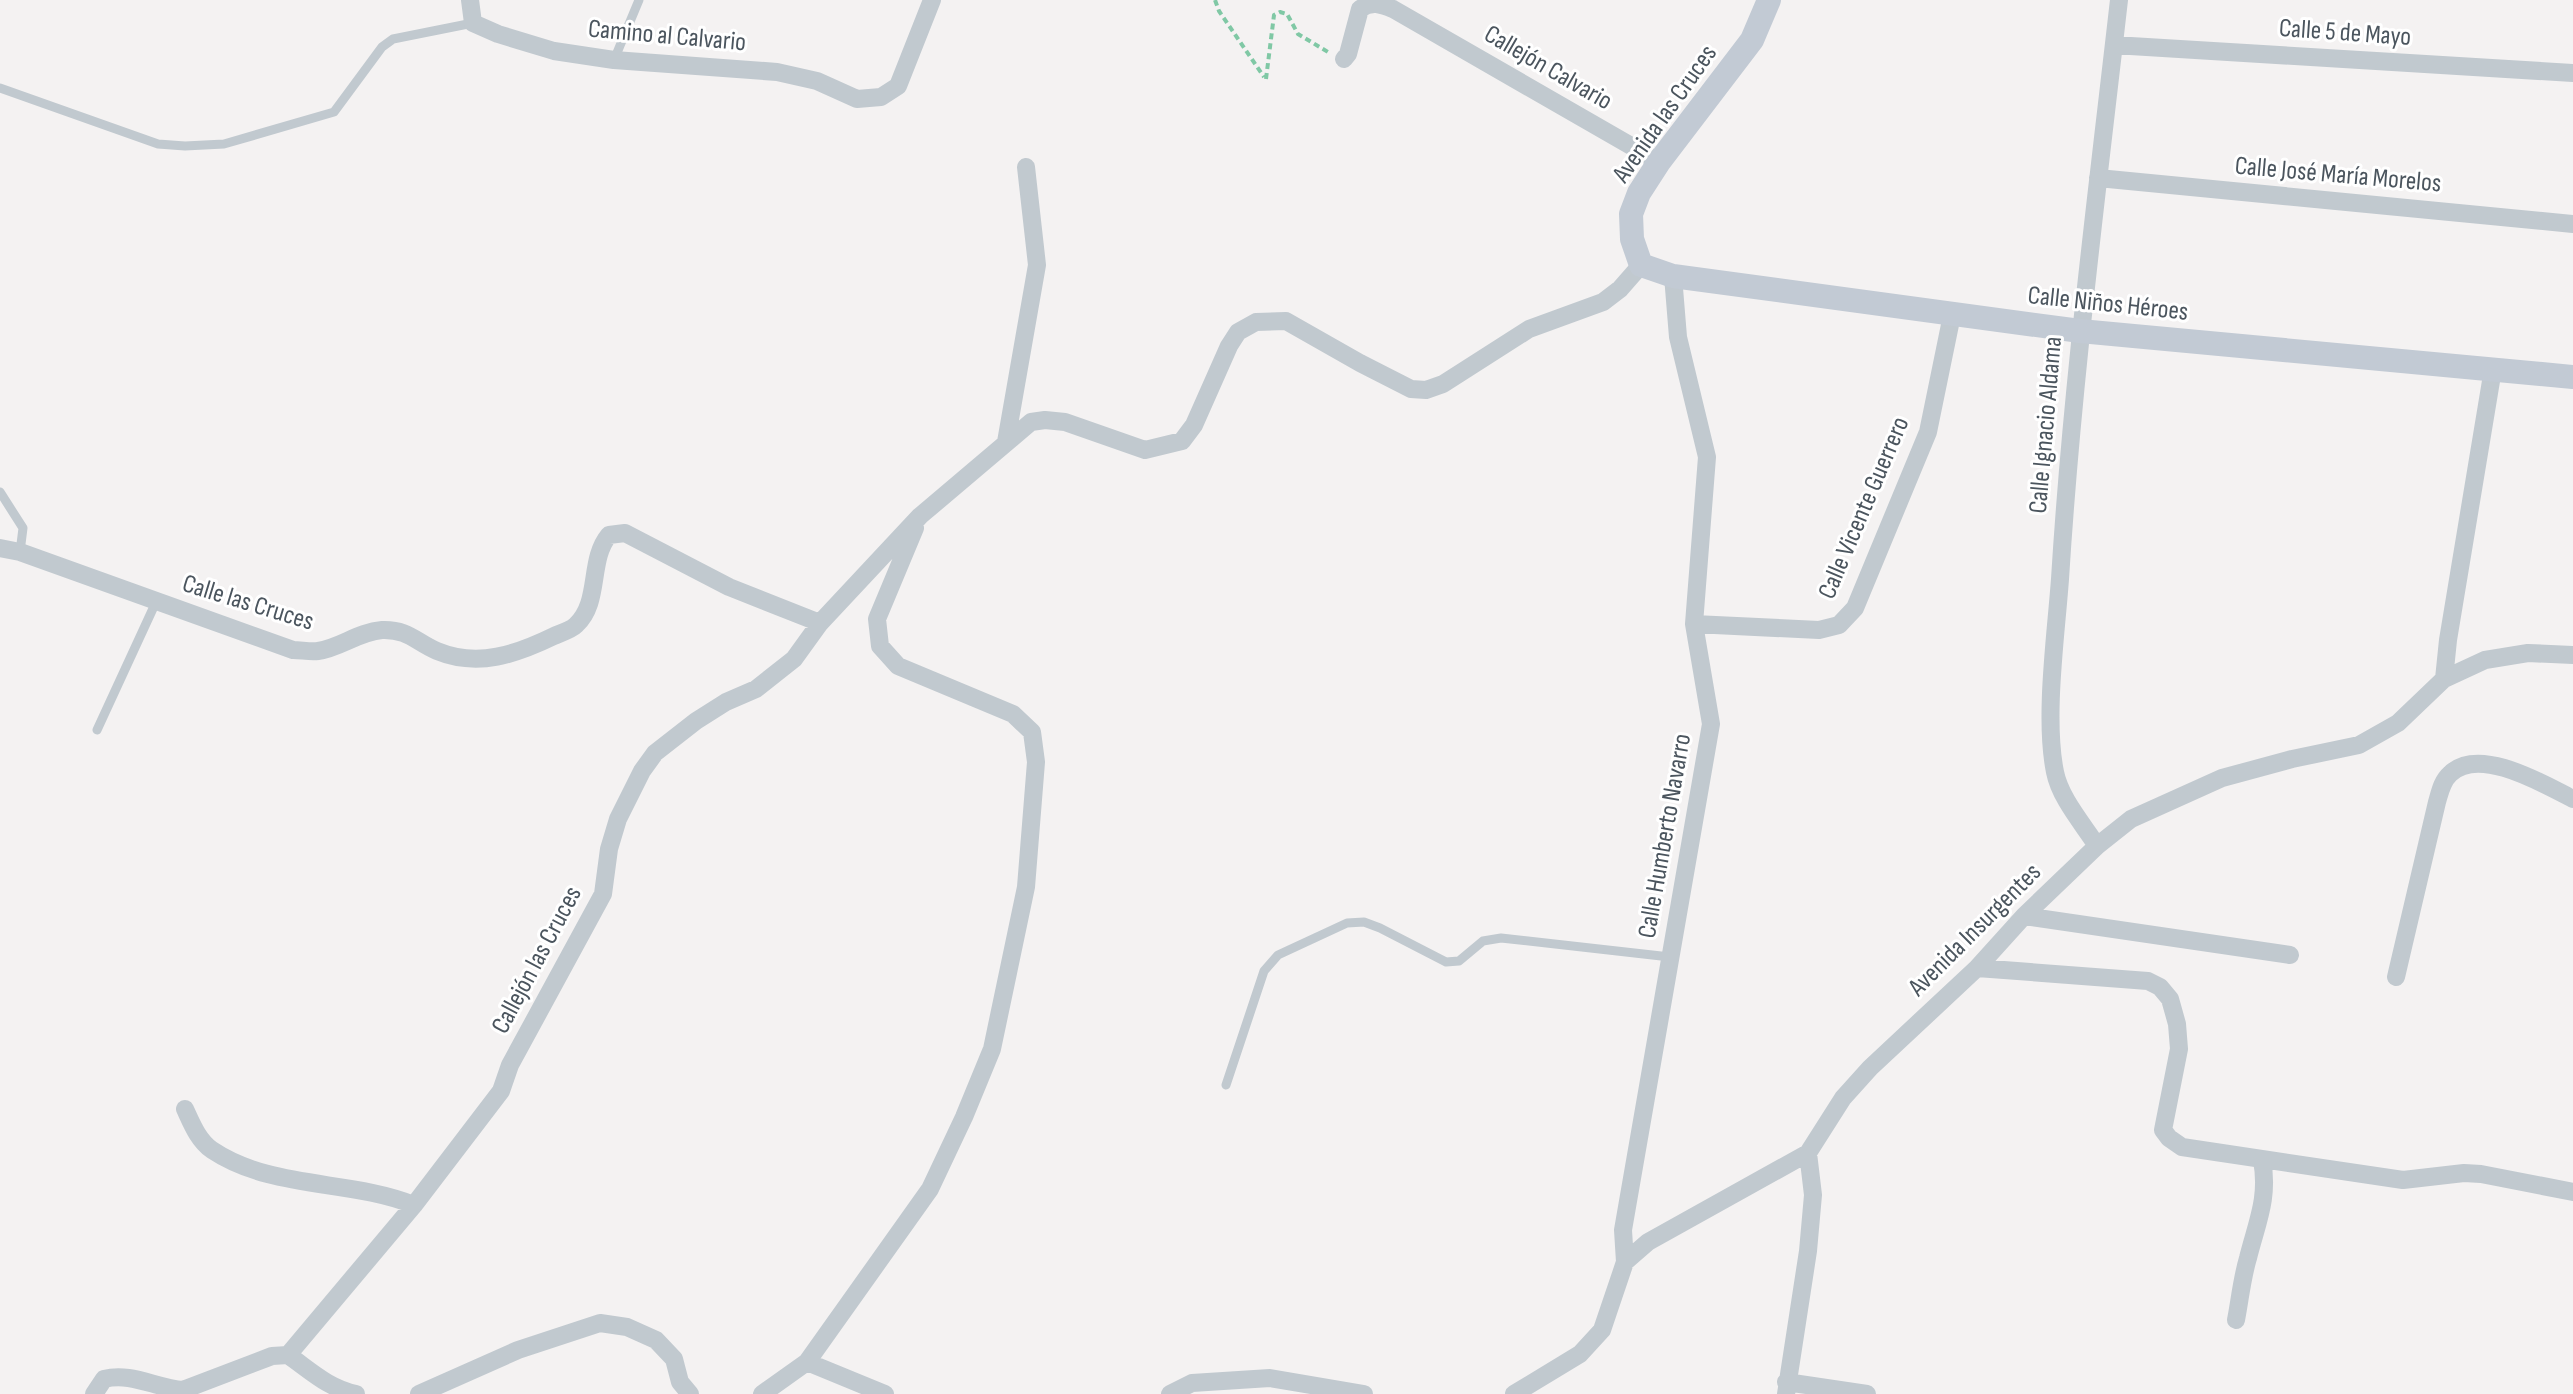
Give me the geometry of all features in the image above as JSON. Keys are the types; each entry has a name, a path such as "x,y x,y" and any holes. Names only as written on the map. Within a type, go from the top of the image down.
{"street":[{"path":"470,0 473,23"},
{"name":"Camino al Calvario","path":"473,23 554,51 614,60 777,72 817,81 857,99 881,97 898,86 932,0"},
{"name":"Avenida las Cruces","path":"1641,265 1632,239 1631,214 1639,193 1752,40 1769,0"},
{"name":"Calle Ignacio Aldama","path":"2097,846 2065,796 2055,774 2051,722 2066,484 2080,331 2119,0"},
{"name":"Callejón Calvario","path":"1344,59 1360,9 1368,4 1379,4 1393,9 1659,162"},
{"name":"Calle 5 de Mayo","path":"2114,45 2573,73"},
{"path":"1006,442 1037,265 1026,167"},
{"name":"Calle José María Morelos","path":"2098,178 2573,224"},
{"name":"Calle Niños Héroes","path":"1641,265 1673,276 2080,331 2573,377"},
{"name":"Callejón las Cruces","path":"288,1355 414,1205 501,1091 510,1065 603,894 609,849 618,819 642,771 655,753 696,721 726,702 756,689 794,659 820,623 920,516 1006,442 1031,422 1045,420 1065,422 1145,450 1160,449 1182,441 1194,425 1238,332 1256,322 1269,320 1286,321 1411,389 1426,390 1443,384 1529,329 1603,302 1620,289 1641,265"},
{"name":"Calle Humberto Navarro","path":"1625,1262 1623,1230 1711,724 1694,624 1707,457 1678,337 1673,276"},
{"name":"Calle Vicente Guerrero","path":"1694,624 1819,630 1839,625 1855,608 1928,432 1952,315"},
{"path":"2444,679 2493,369"},
{"path":"762,1394 807,1362 930,1189 992,1049 1026,887 1036,762 1032,732 1013,714 898,666 880,646 877,619 920,516"},
{"name":"Calle las Cruces","path":"0,548 20,552 293,650 318,651 382,630 406,632 435,651 459,658 484,660 527,649 576,625 589,604 600,545 609,535 625,533 729,587 820,623"},
{"name":"Avenida Insurgentes","path":"1625,1262 1648,1242 1808,1153 1843,1098 1870,1068 1977,968 2024,916 2097,846 2131,819 2222,778 2359,745 2398,723 2444,679 2485,660 2528,653 2573,655"},
{"path":"2396,977 2437,802 2443,782 2452,772 2474,765 2504,767 2573,799"},
{"path":"2024,916 2290,955"},
{"path":"1977,968 2148,981 2160,987 2170,999 2177,1024 2179,1049 2163,1130 2182,1147 2403,1180 2481,1174 2573,1192"},
{"path":"185,1109 196,1133 210,1149 240,1163 280,1177 389,1195 414,1205"},
{"path":"1808,1153 1813,1195 1808,1251 1786,1388 1867,1394"},
{"path":"2236,1320 2247,1259 2264,1198 2266,1183 2262,1160"},
{"path":"1514,1394 1580,1354 1602,1330 1625,1262"},
{"path":"419,1394 518,1350 600,1323 627,1327 656,1340 674,1359 680,1382 690,1394"},
{"path":"94,1394 104,1379 119,1375 183,1390 272,1356 288,1355 320,1380 356,1394"},
{"path":"807,1362 885,1394"},
{"path":"1170,1394 1192,1383 1270,1378 1364,1394"}],"lane":[{"path":"614,60 639,0"},
{"path":"0,88 158,144 224,144 334,112 382,47 393,39 473,23"},
{"path":"0,492 23,528 20,552"},
{"path":"97,730 156,602"},
{"path":"1226,1085 1264,971 1278,955 1347,923 1364,922 1380,928 1446,962 1459,961 1483,941 1501,938 1670,957"}],"path":[{"path":"1215,0 1219,11 1266,79 1274,15 1280,12 1287,14 1298,34 1338,59 1344,59"}]}
